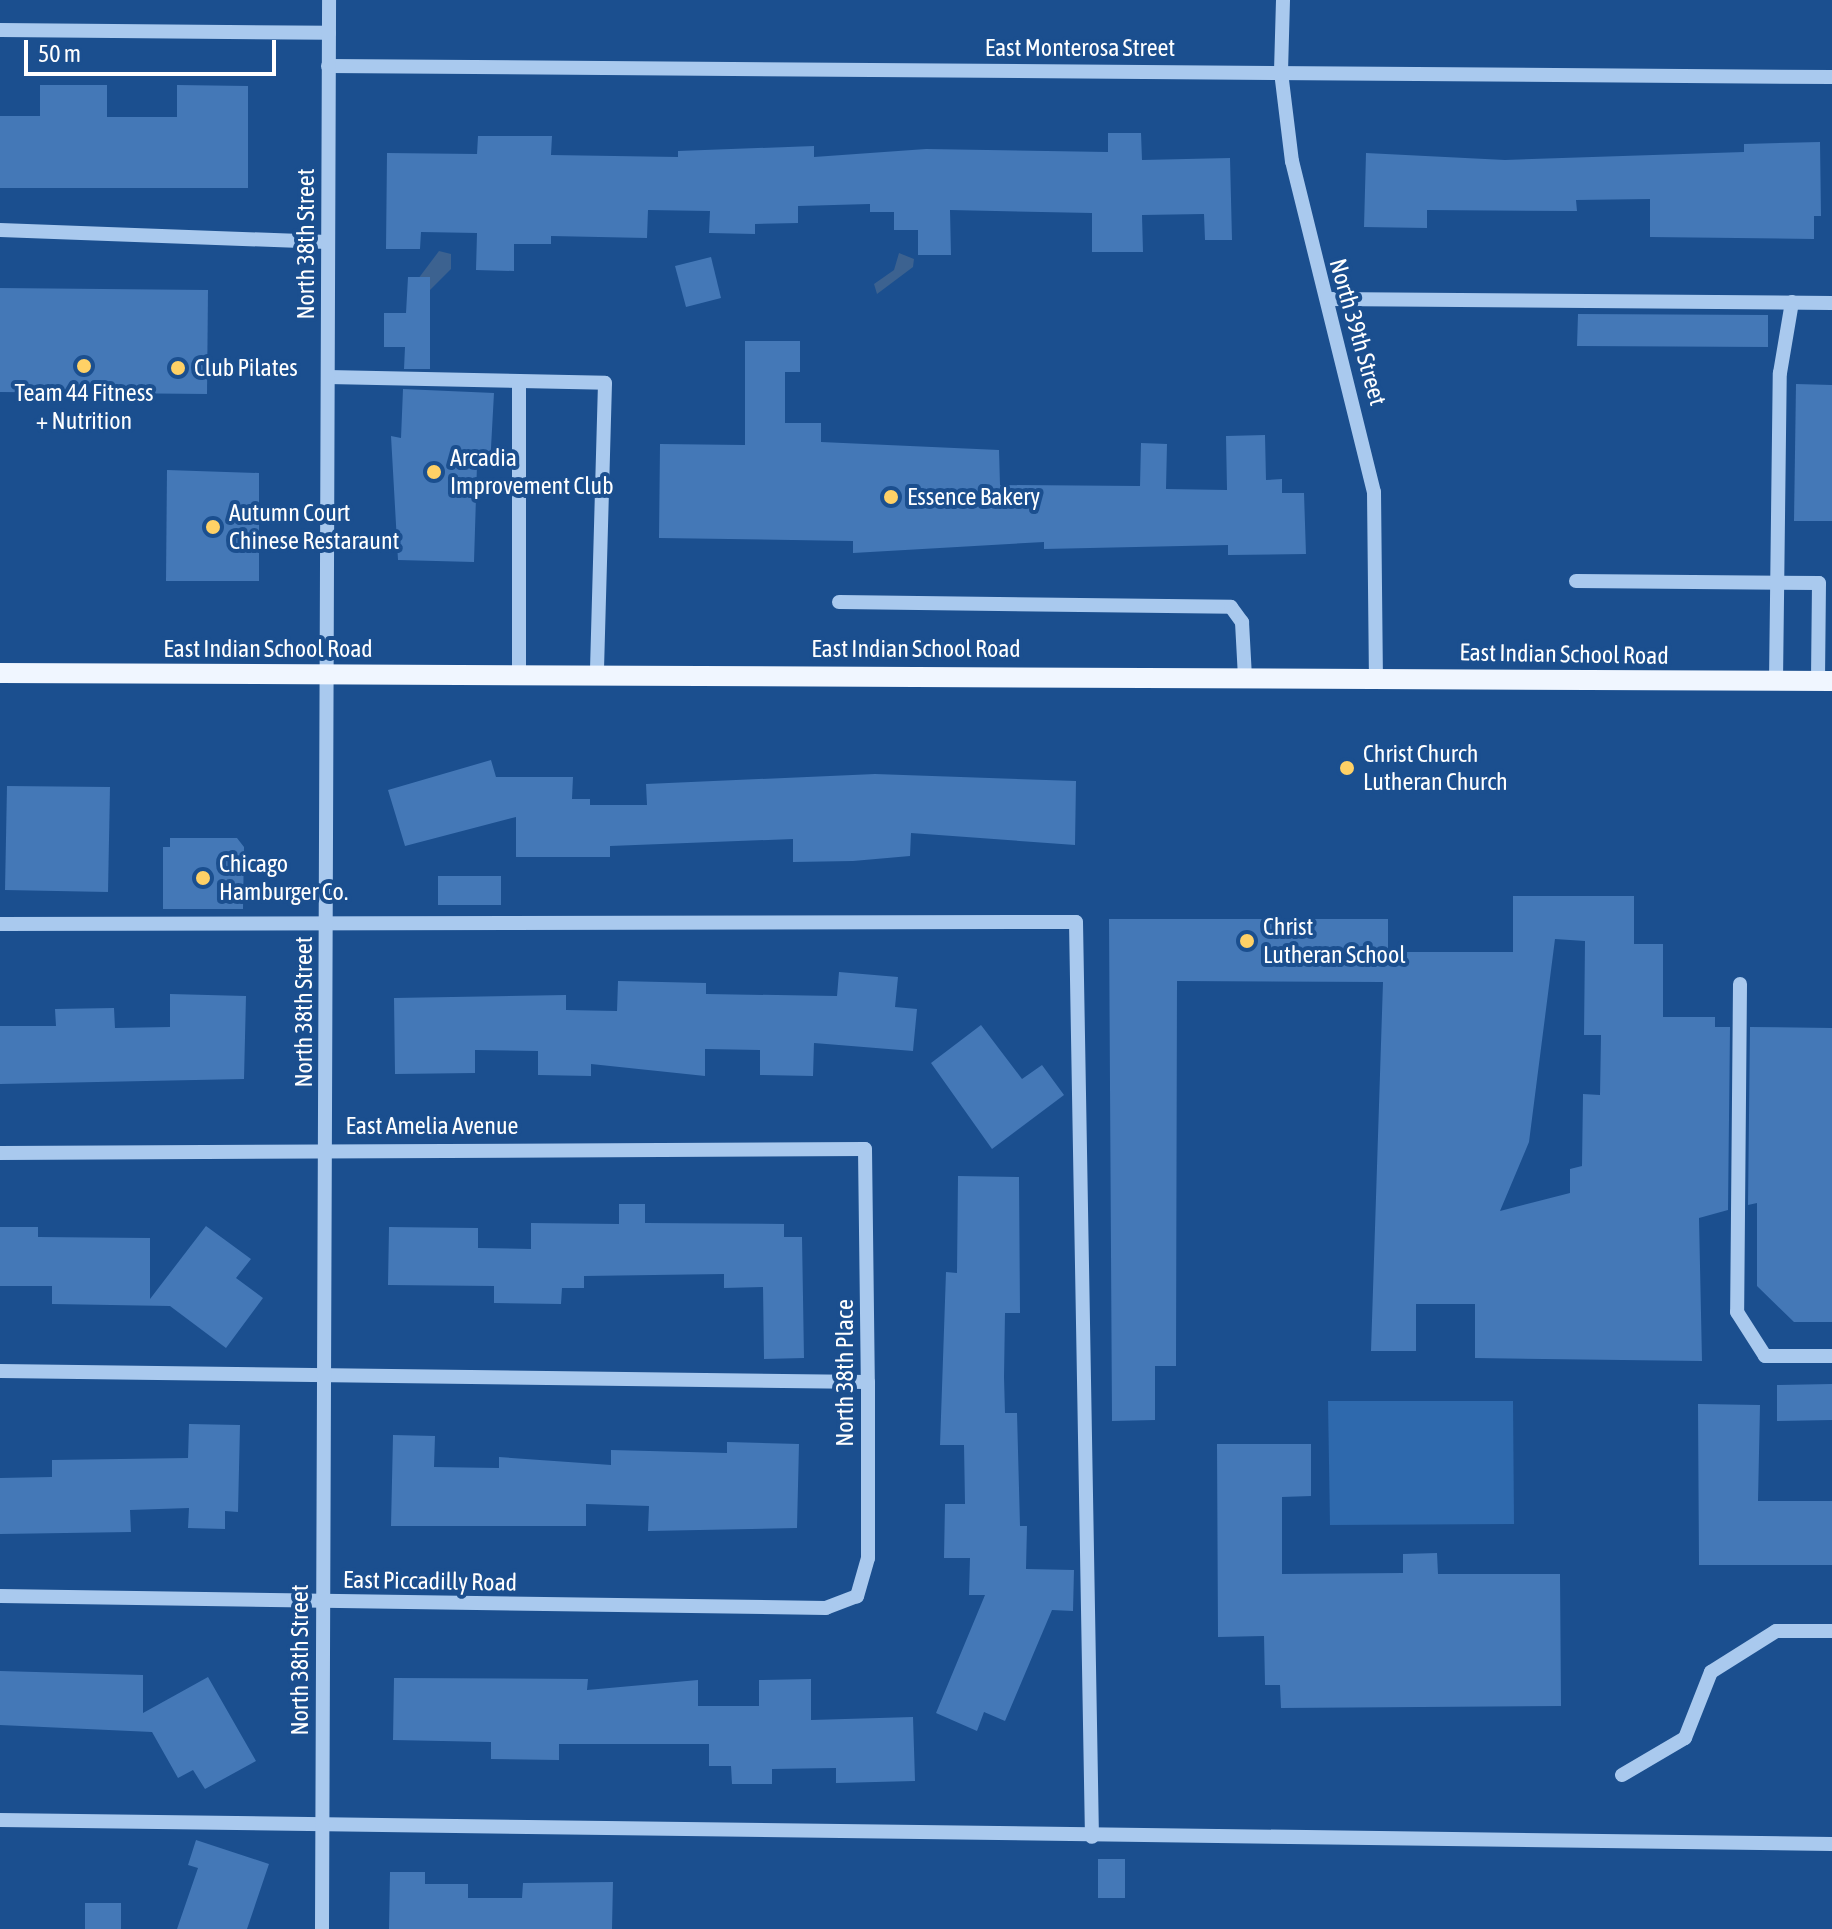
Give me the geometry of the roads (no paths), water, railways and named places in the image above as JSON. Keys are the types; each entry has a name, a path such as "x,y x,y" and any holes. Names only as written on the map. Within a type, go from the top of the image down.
{"main road":[{"name":"East Indian School Road","path":"0,673 1825,681"}],"street":[{"name":"North 38th Street","path":"322,1929 329,0"},
{"name":"North 39th Street","path":"1283,0 1281,72 1305,234 1327,299 1374,492 1376,678"},
{"path":"0,30 329,33"},
{"name":"East Monterosa Street","path":"328,66 1832,77"},
{"path":"0,230 328,242"},
{"path":"1327,299 1832,303"},
{"path":"1776,681 1780,373 1792,302"},
{"path":"328,377 605,383 597,675"},
{"path":"519,381 519,675"},
{"path":"1576,581 1819,583 1825,681"},
{"path":"839,602 1231,607 1242,622 1245,677"},
{"path":"0,924 1076,922 1092,1837"},
{"path":"1740,984 1737,1312 1765,1356 1832,1356"},
{"name":"East Amelia Avenue","path":"0,1153 325,1148 865,1149"},
{"name":"North 38th Place","path":"857,1596 868,1558 865,1149"},
{"path":"0,1371 322,1372 868,1382"},
{"name":"East Piccadilly Road","path":"0,1596 826,1608 857,1596"},
{"path":"1622,1775 1685,1738 1711,1672 1776,1631 1832,1631"},
{"path":"0,1820 321,1828 1832,1844"}],"place":[{"name":"Team 44 Fitness + Nutrition","path":"84,366"},
{"name":"Club Pilates","path":"178,368"},
{"name":"Arcadia Improvement Club","path":"434,472"},
{"name":"Essence Bakery","path":"891,497"},
{"name":"Autumn Court Chinese Restaraunt","path":"213,527"},
{"name":"Christ Church Lutheran Church","path":"1347,768"},
{"name":"Chicago Hamburger Co.","path":"203,878"},
{"name":"Christ Lutheran School","path":"1247,941"}]}
